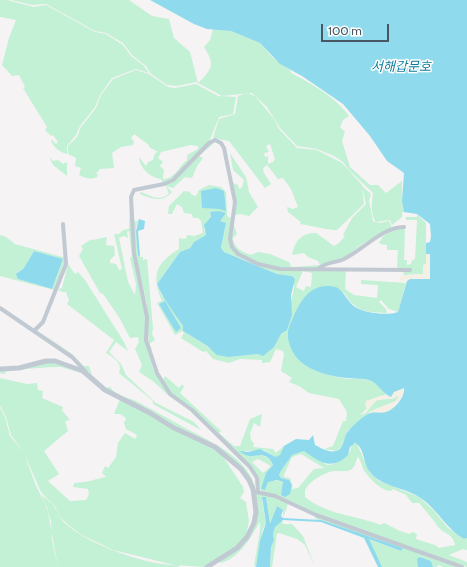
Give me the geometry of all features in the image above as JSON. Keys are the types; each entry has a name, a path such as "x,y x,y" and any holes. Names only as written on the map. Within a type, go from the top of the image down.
{"street":[{"path":"207,567 233,551 247,537 255,518 257,478 250,467 192,410 170,394 153,364 146,340 146,304 134,253 131,203 132,194 139,188 164,184 173,180 209,143 215,140 219,141 224,148 234,190 234,211 230,239 234,251 249,260 268,267 292,269 410,270"},
{"path":"35,330 43,322 66,264 63,224"},
{"path":"318,269 346,258 363,246 394,229 404,227"},
{"path":"0,308 35,330 72,357 87,374 105,390 144,409 174,428 215,447 246,475 256,492 280,498 316,515 462,567"},
{"path":"0,369 19,368 38,362 55,361 87,374"}],"green space":[{"path":"0,0 7,0 34,7 46,5 95,32 106,34 123,45 131,56 143,65 149,73 136,69 112,78 100,95 95,107 67,146 67,154 59,150 53,144 51,139 56,144 58,142 53,135 51,136 45,130 47,127 23,88 25,87 19,75 12,76 2,65 9,38 16,20 0,17"},
{"path":"11,0 129,0 152,16 169,19 174,38 190,52 198,83 207,74 211,66 210,58 204,47 210,40 213,29 231,31 260,43 272,57 290,70 291,73 331,97 349,116 343,120 340,127 345,132 342,141 350,167 370,185 378,185 386,193 402,181 402,201 404,212 402,213 402,217 392,225 390,220 376,222 372,212 373,193 349,170 343,162 334,156 317,149 297,146 280,128 267,107 252,93 222,96 196,82 177,86 167,85 150,73 146,66 132,55 123,43 106,33 95,31 46,4 32,5"},
{"path":"136,70 149,74 168,87 175,88 196,84 218,96 236,97 233,114 219,117 209,142 179,174 163,183 161,179 153,177 144,169 141,165 139,157 146,166 148,162 153,160 155,153 158,152 149,147 149,145 134,134 131,138 134,141 133,145 121,147 112,153 114,168 100,169 96,174 98,174 97,177 85,178 79,175 81,168 75,166 76,158 68,154 68,146 77,137 81,127 96,108 101,95 113,79","holes":["191,145 198,146 198,149 187,155 187,160 174,175 163,179 164,170 160,166 163,162 158,158 161,152"]},
{"path":"247,93 255,96 274,119 279,129 297,148 317,150 342,163 362,185 364,204 337,230 300,224 301,222 288,212 287,207 293,209 298,207 291,189 283,178 278,179 267,165 263,168 264,173 271,184 265,188 229,141 213,138 219,119 235,114 238,96","holes":["270,144 275,159 273,162 268,164 268,156 265,157 264,153 269,152 266,146"]},
{"path":"214,143 199,156 203,158 197,166 192,178 185,177 173,188 166,186 172,192 164,198 157,199 140,194 141,192 160,198 166,196 169,193 165,185 174,180 209,144"},
{"path":"230,153 246,177 249,192 258,207 249,216 240,214 235,215 236,200 233,183 238,185 239,189 242,187 244,180 233,170"},
{"path":"49,157 53,161 58,160 63,164 67,162 67,176 53,165"},
{"path":"209,185 221,187 226,192 227,214 228,217 232,218 232,249 240,257 252,263 302,270 346,270 345,289 354,295 377,298 378,285 361,284 361,280 406,283 398,312 389,309 381,300 379,302 386,309 387,313 362,310 353,304 344,293 293,352 304,363 326,374 349,379 370,380 376,383 386,395 380,396 361,414 365,413 377,400 389,399 399,395 396,401 371,411 348,431 341,447 337,451 324,449 333,446 343,421 346,421 347,412 339,399 309,393 299,386 289,382 292,378 281,371 284,354 283,351 276,349 270,362 262,363 262,360 240,359 229,363 213,359 206,351 203,352 181,338 184,333 182,331 175,335 157,303 162,301 157,284 156,277 161,265 165,259 179,249 179,238 186,239 187,235 194,236 203,233 201,221 198,218 193,218 192,214 184,213 182,207 177,204 172,214 168,214 169,206 184,191 190,192 192,195 196,196 199,190","holes":["210,212 226,224 221,248 224,252 277,274 292,276 294,288 284,332 258,354 229,357 208,348 206,345 183,331 183,326 167,300 162,296 157,284 180,252 190,248 194,242 206,235 204,229 211,217","303,271 312,273 311,287 306,286 304,291 296,287"]},
{"path":"362,186 371,194 369,201 373,221 379,223 389,221 392,228 362,244 347,256 318,268 293,268 320,265 318,261 308,257 304,253 292,255 297,242 306,234 316,233 334,246 345,236 343,235 352,218 366,204"},
{"path":"130,196 133,257 145,308 148,352 153,369 165,389 191,411 169,396 153,381 139,372 142,365 135,349 139,342 138,337 130,338 119,317 103,294 100,293 79,256 83,249 81,246 92,239 107,237 106,245 114,246 115,255 110,260 110,263 116,264 119,270 122,269 114,234 119,234 123,230 129,229","holes":["129,231 132,257 130,258 136,284 135,295 128,282 119,238 124,236 128,238 127,232"]},
{"path":"133,197 134,219 136,222 139,219 136,227 140,257 143,257 143,260 147,259 153,328 152,334 155,340 149,344 152,349 149,351 147,304 135,252"},
{"path":"417,214 426,223 426,264 423,274 404,275 403,272 397,269 398,250 387,250 387,245 380,244 379,241 381,241 382,237 394,229 405,229 404,260 407,260 407,265 411,264 412,260 415,259 417,220 406,220 406,217 417,217"},
{"path":"233,223 237,234 233,238 239,249 251,255 258,252 270,254 289,262 292,268 276,267 258,263 242,256 232,242"},
{"path":"0,235 6,237 15,244 66,258 54,290 0,276","holes":["34,251 63,259 52,289 18,279 18,272 24,268"]},
{"path":"68,264 75,274 78,272 85,280 124,342 128,351 116,342 109,352 121,364 126,375 156,403 194,422 201,430 153,404 153,401 119,373 119,364 115,359 106,353 114,340 67,304 69,300 66,292 62,292 58,289 62,288"},
{"path":"38,330 72,354 84,366 89,366 92,375 105,388 110,387 118,394 143,404 229,453 246,469 256,490 242,468 215,446 174,428 151,412 106,390 72,355"},
{"path":"39,363 54,363 87,375 61,367 7,371 4,374 0,373 0,370"},
{"path":"165,376 179,388 182,384 184,387 180,393 221,431 219,433 234,446 240,446 250,419 262,414 260,427 254,423 250,434 251,440 254,443 253,447 273,449 276,453 284,446 280,456 276,457 264,450 244,451 244,454 261,455 271,461 273,465 266,473 262,489 265,490 268,482 272,481 284,483 292,489 289,480 281,478 279,475 292,455 304,451 327,465 334,464 350,452 352,444 357,444 370,473 379,481 419,497 434,511 448,528 464,539 467,538 467,550 463,549 449,555 467,562 467,567 316,513 261,491 257,476 217,435 170,393 163,380","holes":["301,454 324,468 314,469 298,488 293,489 290,478 284,477 292,457","358,457 364,470 373,482 387,491 391,491 393,489 406,495 412,503 419,503 439,528 452,538 455,545 439,548 435,545 416,539 417,534 412,532 410,534 406,533 384,523 381,525 322,508 305,497 305,490 307,487 319,477 329,472 349,471 354,467","258,459 271,466 263,473 252,462"]},
{"path":"0,378 27,384 37,383 38,390 43,391 42,398 63,407 62,410 70,420 65,421 68,431 44,451 59,474 48,481 70,501 86,500 89,494 88,489 73,487 74,483 86,482 106,477 102,473 105,466 108,468 116,457 118,443 125,433 135,439 137,435 126,429 124,423 126,418 120,414 114,414 120,399 151,414 186,436 214,448 222,455 243,487 244,492 240,498 246,502 249,521 246,535 250,529 249,532 233,551 206,567 174,565 113,550 82,535 59,516 56,508 41,492 24,453 11,435 6,417 0,406"},
{"path":"0,408 5,417 10,436 24,453 36,486 47,507 58,567 0,567"},
{"path":"256,493 279,499 457,567 443,567 438,565 437,567 433,567 431,561 420,557 418,567 382,567 368,539 401,551 403,548 316,519 314,515 288,504 283,518 283,510 277,506 270,525 266,498 262,501 266,523 263,529 256,567 254,566 260,522 249,540 239,552 221,563 219,561 229,555 253,528"},
{"path":"42,495 54,506 64,523 91,540 122,554 138,559 154,563 182,565 178,567 58,567 52,540 51,521"},
{"path":"282,520 283,524 292,524 303,536 315,567 305,545 297,539 279,533 277,534 272,567 270,567 271,547 274,540 273,534 275,527"}],"sand":[{"path":"426,254 430,254 430,279 410,279 400,282 400,277 404,275 423,274 423,265 426,264"},
{"path":"401,388 404,389 402,396 398,403 389,411 367,415 377,408 396,401 399,395 393,399 384,399 374,402 365,414 360,415 367,410 365,404 366,401 380,396 390,396"}],"water":[{"name":"서해갑문호","path":"150,0 467,0 467,538 464,539 451,529 431,507 419,497 386,484 375,477 366,465 361,449 355,443 350,447 348,455 342,460 331,464 315,459 304,451 292,455 279,475 281,478 289,480 292,485 290,494 285,497 281,495 283,482 277,480 268,482 265,490 261,489 266,473 273,465 271,461 269,458 264,456 249,456 239,451 248,452 260,449 276,457 280,455 284,446 296,439 309,440 313,435 315,445 328,451 336,451 341,448 346,435 359,420 370,413 384,413 396,405 401,399 404,388 394,392 391,397 385,394 372,381 335,376 314,370 302,363 293,353 289,343 288,331 296,311 304,298 310,292 322,286 338,288 355,307 364,311 382,314 398,312 407,281 410,279 430,279 430,254 426,254 426,243 430,242 430,224 417,214 404,212 402,201 404,173 387,161 370,136 343,104 302,76 280,64 260,43 231,31 207,29 194,24"},
{"path":"216,188 224,191 226,211 202,208 201,191"},
{"path":"219,211 226,213 220,221 226,223 221,248 224,252 277,274 292,276 295,279 291,295 292,315 287,330 281,334 274,347 263,356 258,354 229,357 217,355 206,345 183,331 183,326 165,300 157,284 180,252 190,248 194,242 206,235 204,225 211,217 210,212"},
{"path":"139,219 145,221 144,229 138,231 140,257 138,255 136,231"},
{"path":"34,251 63,259 52,289 18,279 16,274 24,268"},
{"path":"165,301 181,328 176,332 159,304"},
{"path":"262,497 266,497 270,524 277,506 283,510 281,516 283,518 321,520 403,548 401,551 369,539 382,567 378,567 364,538 321,522 283,520 275,527 273,534 274,540 271,547 270,567 256,567 260,541 266,523"},
{"path":"420,557 431,561 433,567 418,567 417,559"}]}
